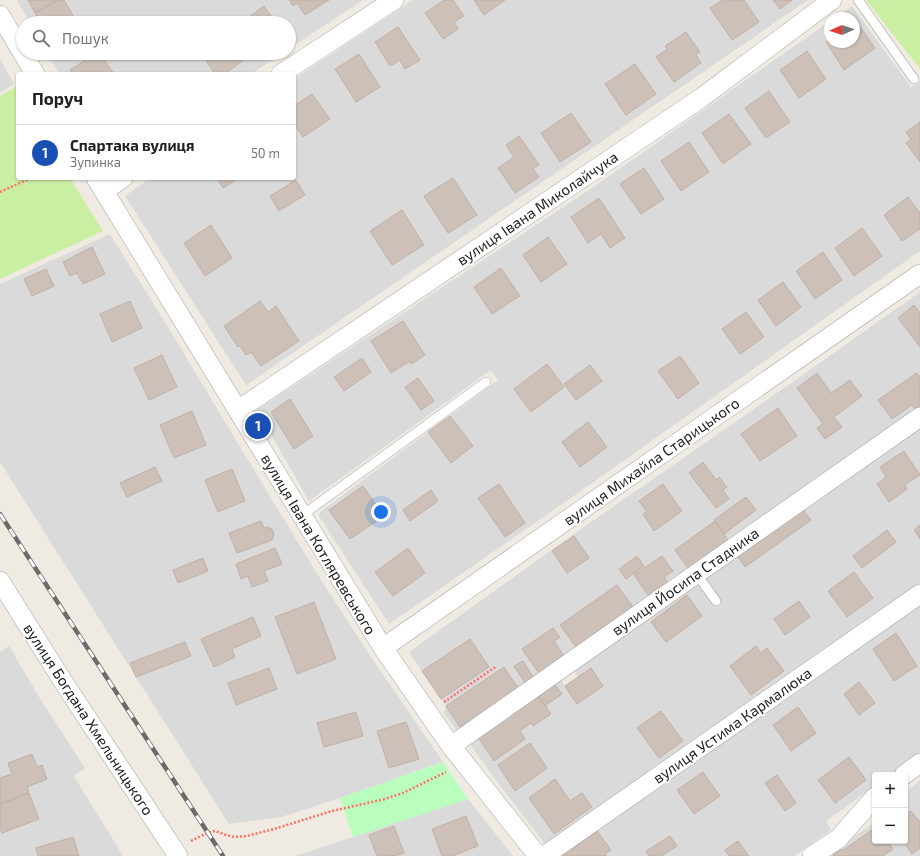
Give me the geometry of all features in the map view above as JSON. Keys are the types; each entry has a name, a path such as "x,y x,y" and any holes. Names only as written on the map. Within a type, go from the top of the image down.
{"street":[{"path":"284,72 394,0"},
{"name":"вулиця Івана Миколайчука","path":"238,410 701,98 832,0"},
{"path":"0,15 16,42"},
{"path":"27,60 34,72"},
{"path":"100,184 115,180"},
{"name":"вулиця Івана Котляревського","path":"100,184 301,516 383,648 464,764 538,856"},
{"name":"вулиця Михайла Старицького","path":"383,648 920,274"},
{"name":"вулиця Йосипа Стадника","path":"451,746 920,417"},
{"name":"вулиця Богдана Хмельницького","path":"0,582 64,683 177,853"},
{"name":"вулиця Устима Кармалюка","path":"544,856 920,594"},
{"path":"908,772 920,763"},
{"path":"812,856 838,839 872,800"}],"lane":[{"path":"858,0 914,79"},
{"path":"301,516 486,382"},
{"path":"696,573 716,601"}],"path":[{"path":"0,192 26,180"},
{"path":"428,713 497,666"},
{"path":"177,853 207,833 215,831 234,837 247,836 274,829 332,811 385,799 403,793 464,764"}],"shaded area":[{"path":"17,0 363,0 296,44 296,16 26,16"},
{"path":"413,0 808,0 246,385 125,196 147,180 296,180 296,78"},
{"path":"852,6 856,12 844,12"},
{"path":"860,17 911,87 920,81 920,251 578,493 389,624 319,516 320,512 498,380 491,370 309,501 257,410 598,184 824,25 824,48 860,48"},
{"path":"0,59 14,84 0,93"},
{"path":"51,60 272,60 254,72 58,72"},
{"path":"110,234 323,583 371,657 443,762 281,817 229,824 0,462 0,284"},
{"path":"920,292 920,407 670,586 525,683 461,731 456,730 444,713 446,706 409,652 574,534"},
{"path":"920,427 920,583 882,611 545,844 468,741 559,678 565,686 578,677 574,671"},
{"path":"920,606 920,752 893,772 872,772 872,788 826,821 831,830 795,856 559,856"},
{"path":"9,646 39,697 85,768 74,776 123,856 0,856 0,652"},
{"path":"920,780 920,856 826,856 872,824 872,844 908,844 908,790"},
{"path":"468,799 513,856 295,856"}],"green space":[{"path":"866,0 920,0 920,69"},
{"path":"16,87 16,180 71,180 103,231 0,279 0,96"},
{"path":"443,762 468,799 353,837 340,798"}],"building":[{"path":"28,0 58,0 35,13"},
{"path":"58,0 64,0 73,16 37,16 35,13"},
{"path":"289,0 329,0 305,15 297,3 293,6"},
{"path":"444,0 453,0 464,16 454,22 458,29 443,39 425,13"},
{"path":"474,0 505,0 484,15"},
{"path":"723,0 744,0 759,22 732,40 710,8"},
{"path":"773,0 792,0 780,9"},
{"path":"264,6 271,16 250,16"},
{"path":"398,27 420,60 405,69 400,60 390,66 375,42"},
{"path":"860,27 875,48 844,70 830,48 860,48"},
{"path":"686,32 700,52 696,55 701,63 674,82 656,57 667,49 665,46"},
{"path":"807,51 826,79 799,98 780,70"},
{"path":"359,54 380,87 356,102 335,69"},
{"path":"85,60 105,60 113,72 72,72 70,70"},
{"path":"206,60 244,60 227,72 214,72"},
{"path":"635,64 656,94 626,115 605,84"},
{"path":"769,91 790,122 766,138 745,108"},
{"path":"312,94 330,119 303,137 296,127 296,105"},
{"path":"571,113 591,142 560,162 541,133"},
{"path":"729,114 751,144 723,164 702,133"},
{"path":"920,122 920,162 906,143 911,140 906,132"},
{"path":"519,136 539,165 533,169 539,177 515,193 498,168 514,157 506,145"},
{"path":"689,142 709,172 681,191 661,161"},
{"path":"644,168 664,199 641,214 620,184"},
{"path":"453,178 477,215 448,233 424,196"},
{"path":"218,180 236,180 223,188"},
{"path":"296,180 305,195 279,211 270,196"},
{"path":"908,197 920,213 920,229 902,241 884,215"},
{"path":"599,198 625,238 610,248 601,234 588,243 571,217"},
{"path":"402,210 424,245 392,265 370,231"},
{"path":"211,225 232,258 205,276 184,243"},
{"path":"862,228 882,256 854,276 835,248"},
{"path":"548,237 567,264 541,282 523,255"},
{"path":"92,247 105,274 83,284 77,273 70,276 63,262"},
{"path":"823,252 842,280 815,299 796,271"},
{"path":"501,268 520,296 492,314 474,287"},
{"path":"46,269 54,286 32,296 24,279"},
{"path":"783,282 801,307 776,326 758,300"},
{"path":"130,301 142,328 112,342 100,314"},
{"path":"260,301 268,312 276,306 299,341 261,366 251,352 246,355 240,346 238,347 224,326"},
{"path":"914,305 920,313 920,347 898,318"},
{"path":"746,312 764,337 740,354 722,329"},
{"path":"403,321 425,355 411,364 410,361 391,373 371,341"},
{"path":"162,355 177,387 149,400 134,368"},
{"path":"680,356 699,383 678,399 658,371"},
{"path":"362,358 371,372 344,391 334,377"},
{"path":"547,364 564,387 531,412 514,389"},
{"path":"590,365 602,381 576,400 564,384"},
{"path":"817,373 831,393 850,380 862,396 834,417 842,427 825,439 817,428 823,424 797,388"},
{"path":"917,373 920,377 920,406 915,409 912,405 892,419 878,400"},
{"path":"418,378 434,401 421,410 405,387"},
{"path":"290,399 313,436 294,449 271,412"},
{"path":"778,408 797,436 760,461 741,434"},
{"path":"192,411 206,445 174,458 160,425"},
{"path":"450,416 473,446 451,463 428,432"},
{"path":"588,422 607,447 580,467 562,442"},
{"path":"904,451 920,475 905,485 907,489 889,502 877,484 886,477 880,467"},
{"path":"703,462 716,480 719,477 727,487 723,490 729,499 716,508 689,473"},
{"path":"155,467 162,481 127,497 120,483"},
{"path":"232,469 245,501 218,512 205,480"},
{"path":"499,484 525,523 505,537 478,498"},
{"path":"663,484 682,511 654,531 643,514 647,512 639,501"},
{"path":"363,486 384,516 350,539 329,510"},
{"path":"431,490 438,501 410,521 403,510"},
{"path":"746,497 756,510 724,534 714,520"},
{"path":"801,507 811,520 745,567 736,554"},
{"path":"261,521 264,528 266,527 272,529 274,535 272,540 237,553 229,533"},
{"path":"715,521 728,540 689,569 675,550"},
{"path":"920,525 920,539 914,530"},
{"path":"887,530 896,542 862,568 853,556"},
{"path":"574,536 589,558 567,573 552,551"},
{"path":"275,548 282,564 264,571 268,581 252,587 248,576 241,579 236,564"},
{"path":"408,548 425,573 393,596 375,572"},
{"path":"637,556 644,566 626,579 619,569"},
{"path":"662,556 673,571 664,577 670,586 651,599 634,575"},
{"path":"203,558 208,571 178,583 173,570"},
{"path":"854,572 873,598 847,617 828,591"},
{"path":"617,585 633,607 576,647 560,625"},
{"path":"687,595 702,616 666,642 651,622"},
{"path":"799,601 810,617 785,635 774,619"},
{"path":"314,602 336,659 297,674 275,617"},
{"path":"253,617 261,636 232,649 235,657 214,667 201,639"},
{"path":"553,628 560,637 554,641 566,659 541,676 522,649"},
{"path":"896,633 917,666 894,681 873,649"},
{"path":"470,639 489,667 441,699 422,671"},
{"path":"185,642 191,656 136,677 130,663"},
{"path":"756,646 761,653 767,648 784,671 751,695 730,666"},
{"path":"523,661 533,677 525,683 514,666"},
{"path":"504,667 520,691 469,725 467,722 460,727 446,706"},
{"path":"269,668 277,689 236,705 228,683"},
{"path":"591,668 603,686 577,704 565,686"},
{"path":"553,682 562,694 545,706 536,694"},
{"path":"859,682 875,703 859,715 844,694"},
{"path":"538,695 551,714 533,726 531,723 520,731 525,739 494,761 478,737"},
{"path":"798,707 816,733 791,751 773,725"},
{"path":"661,711 683,741 659,758 637,728"},
{"path":"356,712 363,736 324,747 317,723"},
{"path":"406,722 419,759 389,768 377,731"},
{"path":"530,743 547,768 515,791 498,765"},
{"path":"32,754 37,767 42,765 47,779 27,787 29,793 0,804 0,778 12,774 8,763"},
{"path":"849,757 866,780 835,803 818,780"},
{"path":"703,772 720,796 694,814 677,790"},
{"path":"777,775 796,803 785,811 765,783"},
{"path":"555,779 570,801 582,793 592,807 554,834 529,798"},
{"path":"29,793 39,819 2,833 0,829 0,804"},
{"path":"911,811 920,822 920,848 912,854 905,844 908,844 908,813"},
{"path":"466,816 478,846 452,856 442,856 432,829"},
{"path":"394,826 404,853 395,856 377,856 369,835"},
{"path":"872,830 872,844 889,844 893,849 883,856 833,855 841,849 842,851"},
{"path":"597,831 611,850 605,854 607,856 563,856 563,855"},
{"path":"670,836 677,846 661,856 649,856 646,851"},
{"path":"73,837 79,856 38,856 36,848"},
{"path":"738,841 749,856 729,856 725,850"}],"railway":[{"path":"0,514 223,856"}],"place":[{"name":"Спартака вулиця","path":"258,426"}]}
